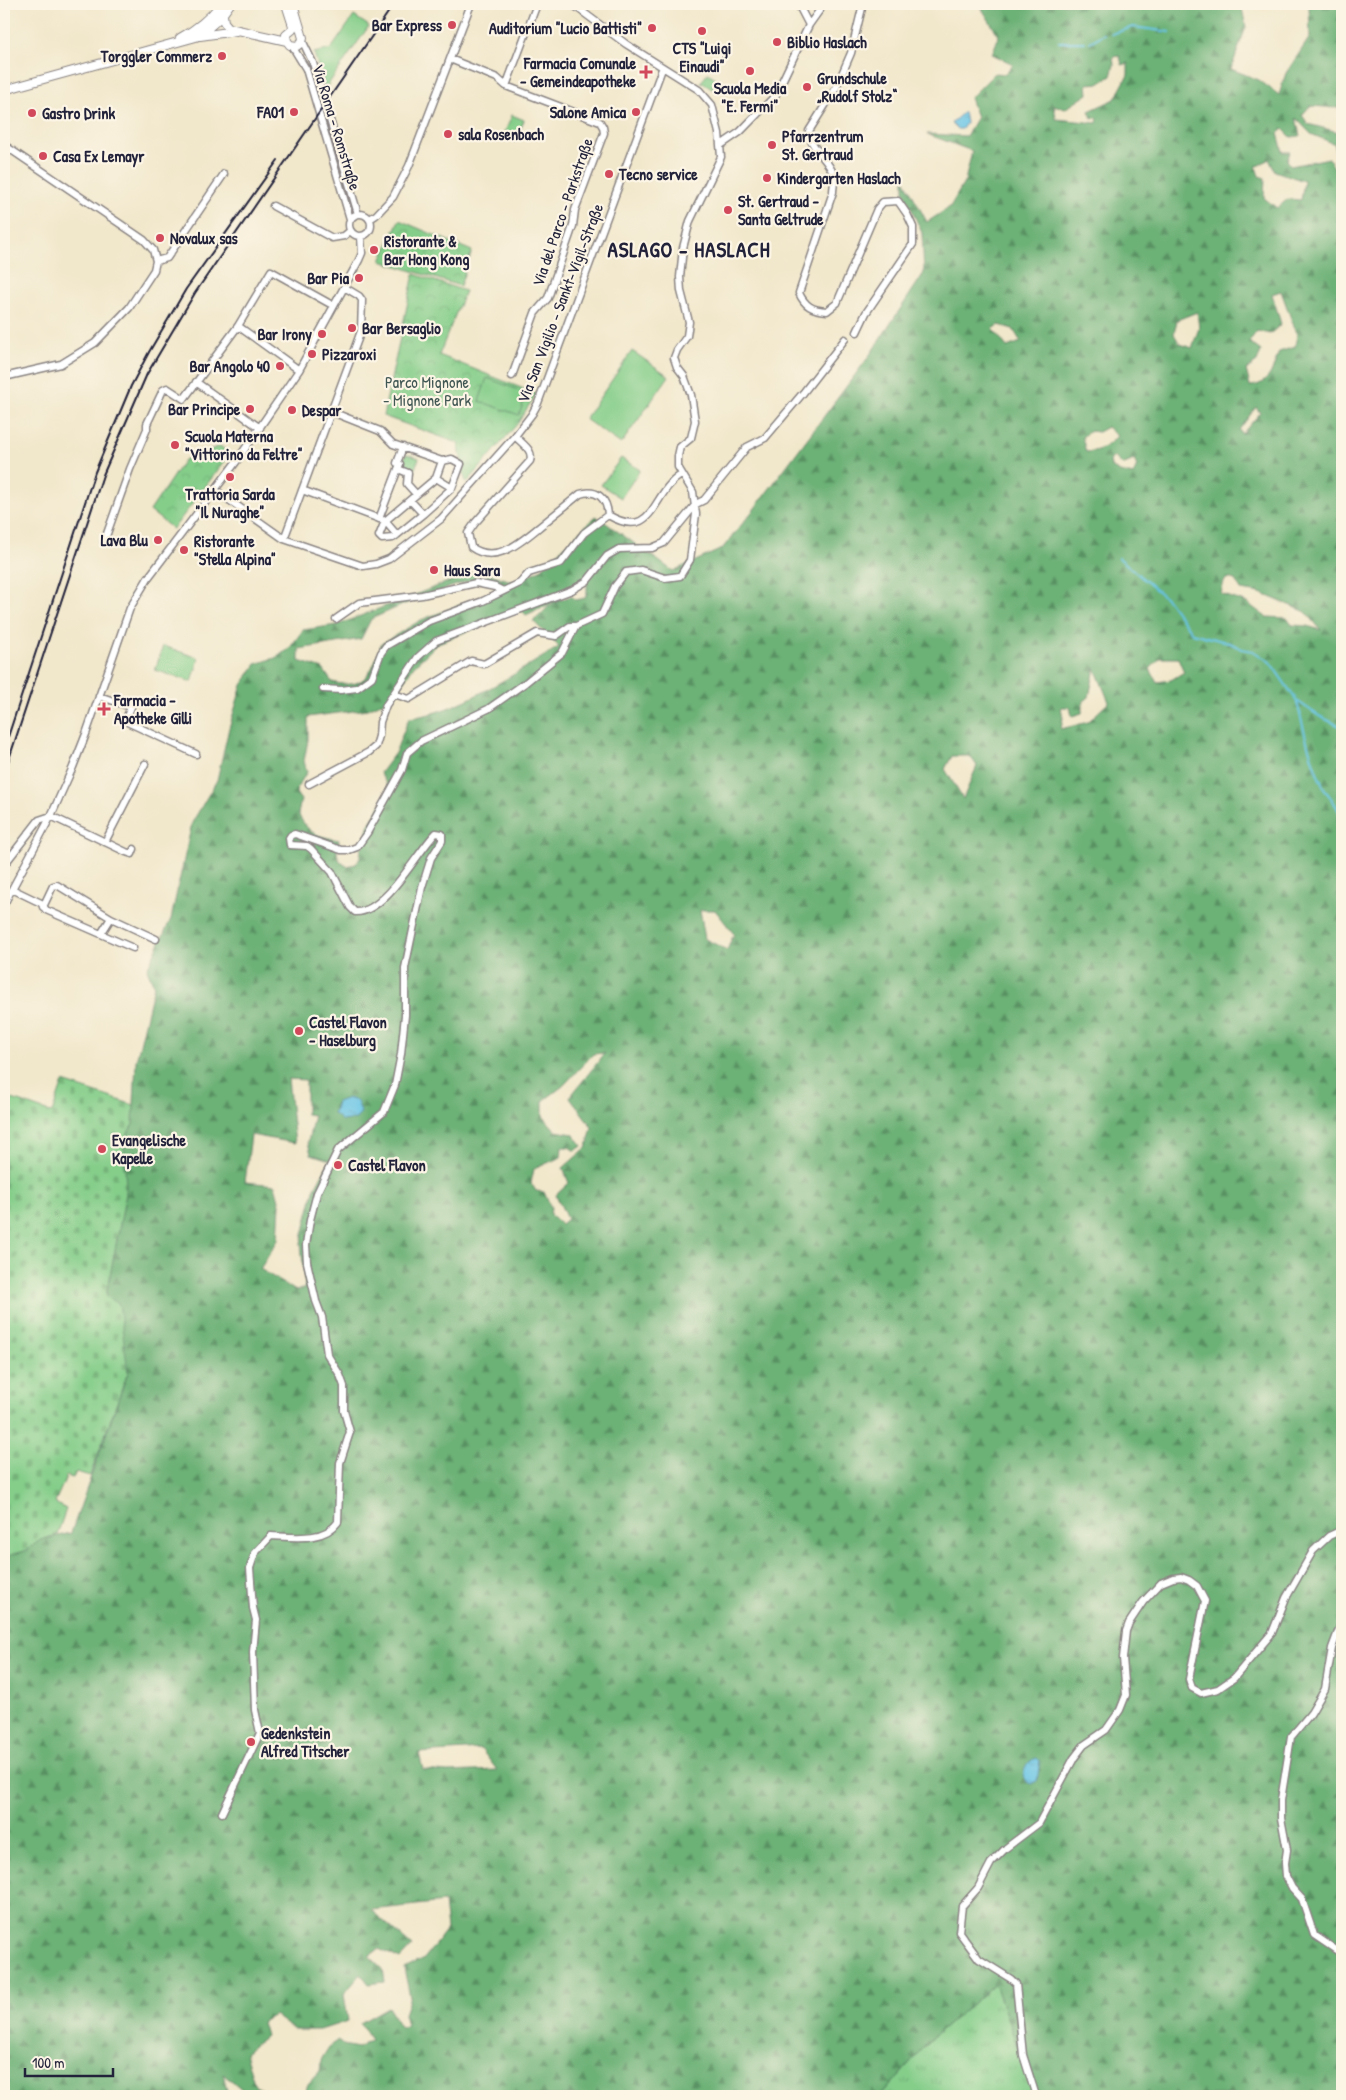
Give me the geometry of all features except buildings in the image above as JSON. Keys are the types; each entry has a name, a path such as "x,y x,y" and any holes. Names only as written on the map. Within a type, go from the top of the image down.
{"main road":[{"path":"174,42 198,28 221,4"},
{"path":"196,37 223,15 230,4"},
{"name":"Via Roma - Romstraße","path":"286,4 302,40"},
{"name":"Via Roma - Romstraße","path":"293,4 296,30"},
{"path":"223,15 224,22 229,28 298,45 302,40"},
{"path":"4,90 174,42 238,30"},
{"path":"290,43 287,33 296,30"}],"street":[{"path":"370,219 393,198 410,166 471,4"},
{"path":"506,86 537,4"},
{"path":"394,694 409,699 471,661 484,664 537,633 556,636 570,626 576,626 602,614 615,586 626,572 641,570 665,578 680,576 690,560 696,504 693,492 678,467 678,456 680,447 691,438 694,432 695,421 691,395 684,376 677,367 674,358 687,336 689,322 681,291 680,277 683,248 690,222 721,157 721,145 716,118 712,105 699,90 662,69 572,4"},
{"path":"798,4 809,26"},
{"path":"721,145 740,132 775,96 809,26 824,4"},
{"path":"857,332 866,313 913,244 913,227 898,201 882,202 877,209 837,303 827,311 812,309 803,303 799,293 832,192 834,177 828,162 813,146 809,131 836,88 851,54 863,4"},
{"name":"Via Roma - Romstraße","path":"302,40 313,63 358,214"},
{"name":"Via Roma - Romstraße","path":"290,43 306,69 350,219"},
{"name":"Via del Parco - Parkstraße","path":"450,60 496,78 506,86 600,122 603,127 604,134 575,210 574,226 548,298 535,313 512,376"},
{"name":"Via San Vigilio - Sankt-Vigil-Straße","path":"284,539 363,566 389,559 441,519 532,414 538,403 662,69"},
{"path":"4,144 144,240 153,250 156,261 149,278 129,308 95,344 61,364 4,377"},
{"path":"156,261 167,258 224,174"},
{"path":"273,206 332,238 344,236 350,231"},
{"path":"350,231 350,219 358,214 365,215 370,219 372,224 371,230 361,237"},
{"path":"350,231 361,237"},
{"path":"4,904 51,816 86,734 130,608 148,578 216,490 299,370 362,254 361,237"},
{"path":"104,542 130,469 147,429 147,424 163,390 167,388 184,399 238,326 271,271 334,306"},
{"path":"216,490 284,539 361,331 362,300 357,294 344,287"},
{"path":"238,326 299,370"},
{"path":"309,784 369,752 376,746 380,736 380,722 386,705 418,657 436,641 572,590 587,581 607,556 619,549 652,548 664,543 696,504 704,500 747,447 765,438 845,339"},
{"path":"196,382 260,428"},
{"path":"332,412 380,430 393,444 403,447 442,461 452,459 461,464 452,488 393,538 382,539 379,536 382,520 400,464 398,463 403,447"},
{"path":"514,436 532,455 530,461 468,533 471,546 480,553 501,552 516,546 580,494 589,492 596,492 604,500 608,515 618,521 639,523 647,518 667,488 682,475"},
{"path":"382,520 436,478 442,461"},
{"path":"398,469 408,473 407,484 416,494"},
{"path":"436,478 452,488"},
{"path":"302,490 382,520 397,535"},
{"path":"410,500 423,514"},
{"path":"323,689 341,690 357,688 372,677 381,653 386,646 429,621 520,583 529,573 560,563 584,533 608,515"},
{"path":"336,619 359,602 422,595 476,583 495,587 503,591"},
{"path":"222,1813 260,1733 256,1710 252,1652 256,1620 253,1608 250,1568 255,1553 271,1536 320,1536 334,1528 338,1522 340,1463 350,1432 344,1412 344,1386 340,1375 326,1354 322,1317 316,1301 307,1262 306,1245 317,1192 338,1150 384,1112 395,1085 405,1016 406,968 422,886 431,858 442,841 442,834 436,833 410,870 378,902 363,913 355,912 350,907 332,872 311,849 307,846 290,844 289,838 295,834 341,850 357,847 381,811 402,770 407,753 421,741 488,710 525,683 562,653 576,626"},
{"path":"99,696 131,707 125,721 196,754"},
{"path":"105,842 145,764"},
{"path":"4,865 39,820 51,816 132,854 134,849"},
{"path":"43,906 53,886 57,885 110,918 156,939"},
{"path":"12,889 41,903 46,910 132,948"},
{"path":"102,934 110,918"},
{"path":"1036,2096 1023,2054 1016,1984 979,1959 959,1932 962,1906 978,1888 991,1863 1006,1848 1039,1823 1074,1758 1084,1745 1106,1730 1120,1710 1126,1695 1123,1658 1126,1631 1131,1619 1154,1589 1161,1583 1181,1577 1189,1580 1196,1586 1205,1601 1189,1679 1192,1688 1200,1692 1218,1689 1234,1678 1272,1633 1286,1598 1313,1551 1329,1536 1342,1530"},
{"path":"1342,1620 1332,1648 1325,1690 1311,1713 1291,1737 1280,1818 1287,1850 1286,1876 1292,1888 1302,1899 1314,1935 1342,1954"}],"green space":[{"path":"979,4 1241,4 1246,27 1231,69 1259,80 1279,95 1286,73 1310,37 1309,4 1342,4 1342,108 1310,106 1302,115 1308,124 1342,133 1342,157 1335,151 1335,144 1311,134 1296,118 1300,136 1291,137 1283,129 1278,133 1283,152 1290,152 1287,160 1291,166 1329,158 1334,168 1342,164 1342,2096 1035,2096 995,1984 935,2035 881,2096 304,2096 308,2084 320,2071 321,2060 329,2047 339,2040 343,2045 358,2048 371,2040 360,2023 388,2007 401,2028 407,2025 404,2014 410,1997 404,1968 424,1959 447,1929 444,1902 371,1910 412,1946 400,1959 379,1949 369,1956 383,1969 385,1982 369,1984 361,1974 344,1994 348,2021 320,2030 294,2030 274,2015 262,2022 266,2036 245,2053 255,2086 264,2090 264,2096 255,2096 253,2092 245,2092 223,2073 227,2091 233,2096 4,2096 4,1557 27,1550 40,1540 71,1533 128,1372 106,1296 126,1193 124,1140 133,1124 136,1061 154,986 147,969 171,919 192,823 217,780 229,728 242,685 256,664 275,658 289,649 303,630 337,625 479,570 514,582 540,570 596,516 673,571 722,549 867,359 924,273 922,233 904,192 904,179 927,222 950,207 965,181 972,151 927,134 966,136 977,117 970,98 995,73 1005,74 1013,64 992,54 999,36","holes":["1120,56 1122,65 1128,63 1128,75 1115,99 1089,111 1092,118 1098,118 1097,123 1056,119 1054,105 1065,109 1088,94 1087,84 1099,83 1111,76 1114,65 1113,57","1269,159 1275,171 1304,181 1301,200 1288,199 1277,208 1264,198 1265,178 1259,176 1256,167","1281,291 1297,335 1295,347 1279,352 1270,375 1262,383 1250,386 1246,370 1257,362 1261,351 1249,342 1257,331 1270,334 1281,324 1272,294","1197,312 1199,328 1192,348 1180,344 1174,334 1177,320","999,325 1013,329 1021,342 1007,347 993,329","1256,407 1260,413 1242,434 1239,430","1107,427 1117,436 1103,447 1086,452 1082,437 1090,431 1098,432","1114,456 1122,465 1134,460 1137,466 1133,475 1120,472 1111,467 1110,461","481,577 509,586 421,620 381,644 371,671 366,677 353,684 332,682 323,669 299,661 299,649 361,639 371,619 421,597","1228,578 1235,580 1241,590 1260,593 1306,612 1321,630 1307,626 1292,625 1287,618 1266,617 1247,603 1221,594 1224,581","587,581 587,594 585,598 576,600 571,596 554,603 533,621 559,647 506,679 466,700 428,715 409,718 395,753 380,773 390,789 368,826 360,858 356,864 347,866 343,864 337,854 339,840 324,837 310,831 298,814 301,800 296,793 297,788 307,772 304,761 308,740 308,717 368,709 394,697 413,667 438,643 521,610 526,615 560,599 562,594","1160,658 1178,658 1184,672 1171,680 1157,682 1150,669","1095,668 1109,702 1088,722 1061,729 1063,718 1061,707 1070,707 1072,716 1082,713 1083,702 1089,697","952,756 970,756 977,766 963,799 945,769","700,910 715,910 734,934 727,950 705,939","605,1053 570,1097 592,1127 587,1147 563,1168 569,1183 556,1195 567,1219 561,1224 550,1215 551,1208 544,1192 536,1191 531,1183 534,1169 561,1157 562,1147 569,1147 575,1151 582,1146 573,1134 556,1131 543,1116 543,1101 563,1086 593,1054","288,1079 306,1080 306,1114 314,1115 308,1142 311,1154 330,1160 314,1190 301,1243 305,1288 296,1291 260,1269 278,1240 280,1204 275,1185 245,1182 251,1135 295,1143","481,1749 497,1770 448,1772 423,1770 419,1753"]},
{"path":"354,16 369,26 325,89 314,53 331,49"},
{"path":"708,73 723,83 717,92 701,82"},
{"path":"512,115 524,120 516,142 503,137"},
{"path":"399,220 472,251 460,286 381,261"},
{"name":"Parco Mignone - Mignone Park","path":"414,274 465,291 439,355 536,394 518,423 466,484 458,443 383,416"},
{"path":"632,351 669,376 621,444 585,419"},
{"path":"487,378 527,393 519,415 479,401"},
{"path":"220,446 230,454 173,529 150,511 184,460"},
{"path":"406,454 419,458 414,471 401,467"},
{"path":"621,458 640,470 621,498 601,485"},
{"path":"163,646 199,658 192,682 155,670"},
{"path":"63,1082 134,1105 133,1124 124,1140 126,1193 106,1296 119,1304 128,1372 90,1476 76,1472 73,1478 66,1476 55,1503 66,1509 57,1535 40,1540 27,1550 4,1557 4,1096 52,1113"},
{"path":"995,1983 1035,2096 881,2096 935,2035"}],"water":[{"path":"964,112 966,123 962,129 957,129 951,123"},
{"path":"348,1098 357,1101 361,1112 356,1119 342,1121 333,1113 337,1102"},
{"path":"1037,1758 1040,1761 1037,1781 1031,1784 1027,1782 1023,1775 1028,1764"}],"waterway":[{"path":"1111,34 1133,27 1170,32"},
{"path":"1090,42 1104,34"},
{"path":"1059,42 1085,42"},
{"path":"1119,558 1167,599 1192,633 1253,651 1270,662 1297,701 1319,716 1342,727"},
{"path":"1297,702 1314,764 1324,789 1338,810 1342,820"}],"railway":[{"path":"4,774 103,475 147,374 195,293 394,4"},
{"path":"4,749 95,472 131,386 186,289 278,160"}],"place":[{"name":"Bar Express","path":"452,25"},
{"name":"Auditorium \"Lucio Battisti\"","path":"652,28"},
{"name":"CTS \"Luigi Einaudi\"","path":"702,31"},
{"name":"Biblio Haslach","path":"777,42"},
{"name":"Torggler Commerz","path":"222,56"},
{"name":"Scuola Media \"E. Fermi\"","path":"750,71"},
{"name":"Farmacia Comunale - Gemeindeapotheke","path":"646,72"},
{"name":"Grundschule „Rudolf Stolz“","path":"807,87"},
{"name":"FA01","path":"294,112"},
{"name":"Salone Amica","path":"636,112"},
{"name":"Gastro Drink","path":"32,113"},
{"name":"sala Rosenbach","path":"448,134"},
{"name":"Pfarrzentrum St. Gertraud","path":"772,145"},
{"name":"Casa Ex Lemayr","path":"43,156"},
{"name":"Tecno service","path":"609,174"},
{"name":"Kindergarten Haslach","path":"767,178"},
{"name":"St. Gertraud - Santa Geltrude","path":"728,210"},
{"name":"Novalux sas","path":"160,238"},
{"name":"Ristorante & Bar Hong Kong","path":"374,250"},
{"name":"Bar Pia","path":"359,278"},
{"name":"Bar Bersaglio","path":"352,328"},
{"name":"Bar Irony","path":"322,334"},
{"name":"Pizzaroxi","path":"312,354"},
{"name":"Bar Angolo 40","path":"280,366"},
{"name":"Bar Principe","path":"250,409"},
{"name":"Despar","path":"292,410"},
{"name":"Scuola Materna \"Vittorino da Feltre\"","path":"175,445"},
{"name":"Trattoria Sarda \"Il Nuraghe\"","path":"230,477"},
{"name":"Lava Blu","path":"158,540"},
{"name":"Ristorante \"Stella Alpina\"","path":"184,550"},
{"name":"Haus Sara","path":"434,570"},
{"name":"Farmacia - Apotheke Gilli","path":"104,709"},
{"name":"Castel Flavon - Haselburg","path":"299,1031"},
{"name":"Evangelische Kapelle","path":"102,1149"},
{"name":"Castel Flavon","path":"338,1165"},
{"name":"Gedenkstein Alfred Titscher","path":"251,1742"}],"district":[{"name":"ASLAGO - HASLACH","path":"689,250"}]}
